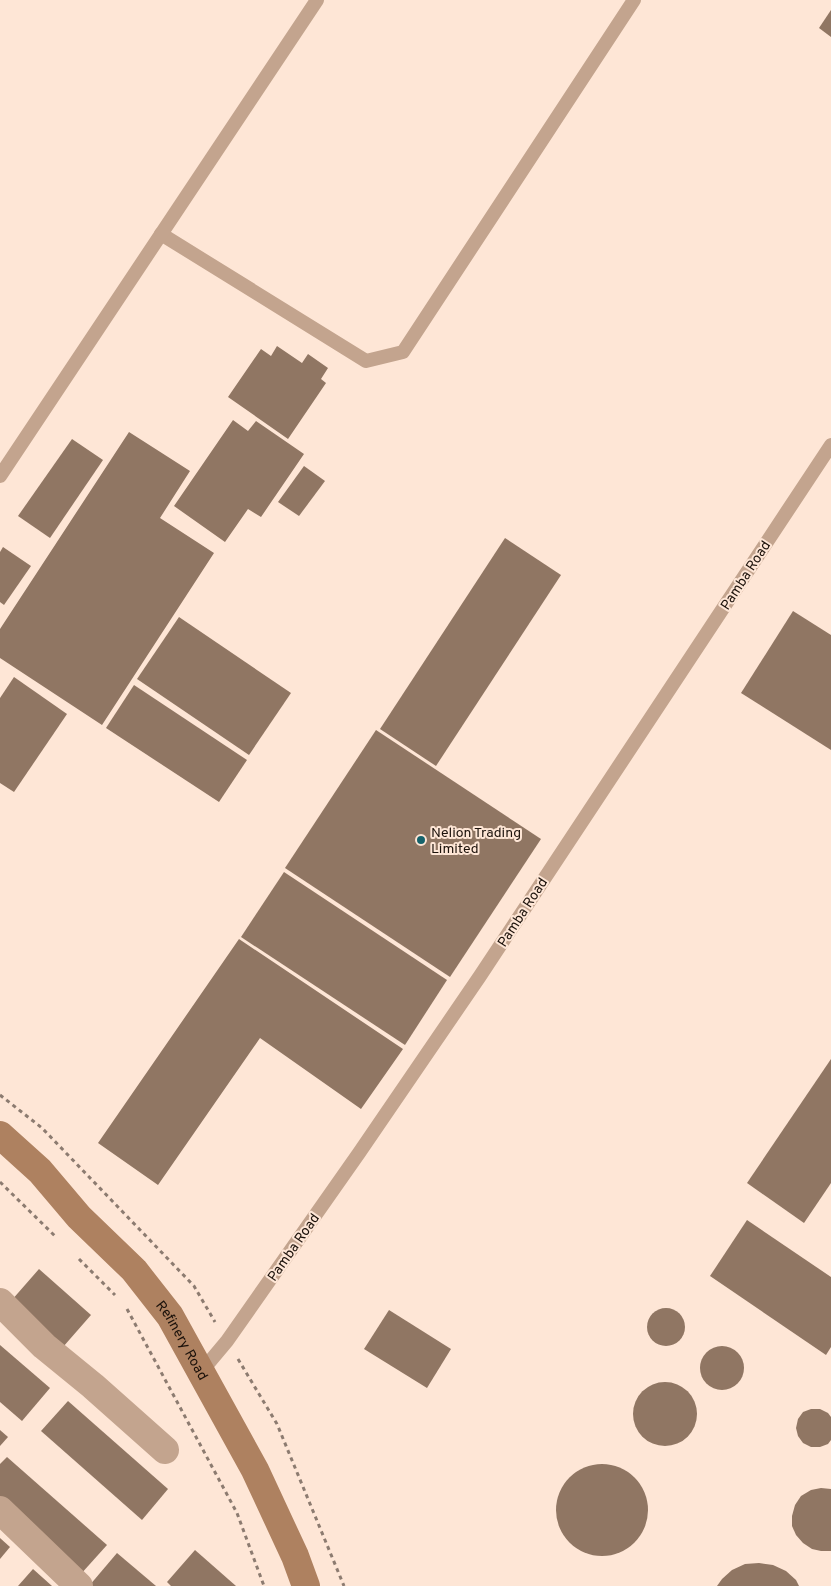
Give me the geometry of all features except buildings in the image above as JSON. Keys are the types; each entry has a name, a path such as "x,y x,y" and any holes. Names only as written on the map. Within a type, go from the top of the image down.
{"main road":[{"name":"Refinery Road","path":"0,1135 40,1171 78,1216 134,1270 170,1316 256,1470 295,1556 306,1586"}],"street":[{"path":"0,1302 44,1346 93,1386 165,1450"},
{"path":"0,1510 79,1586"}],"lane":[{"path":"0,476 317,0"},
{"path":"161,234 366,361 403,352 634,0"},
{"name":"Pamba Road","path":"201,1372 227,1341 480,976 831,445"}],"path":[{"path":"0,1182 62,1242"},
{"path":"75,1256 116,1296"},
{"path":"123,1302 237,1513 264,1586"}],"place":[{"name":"Nelion Trading Limited","path":"421,840"}]}
